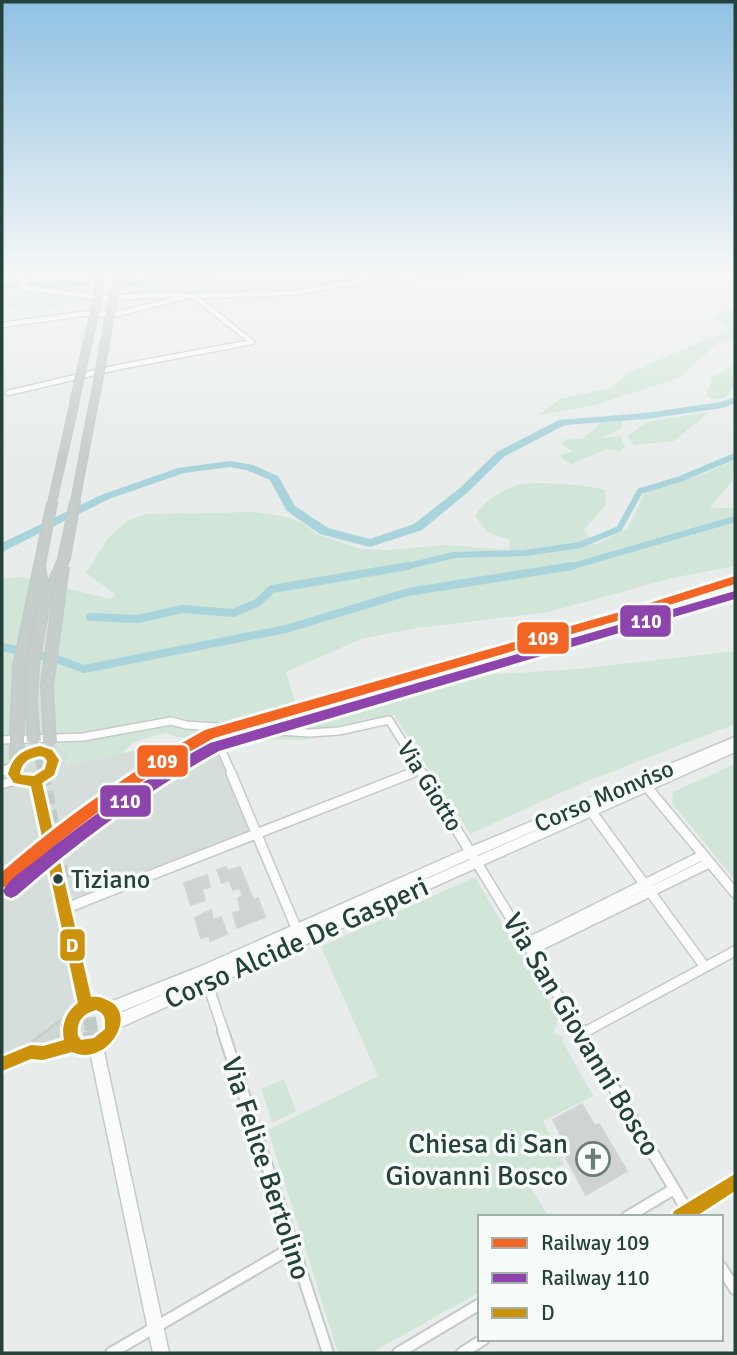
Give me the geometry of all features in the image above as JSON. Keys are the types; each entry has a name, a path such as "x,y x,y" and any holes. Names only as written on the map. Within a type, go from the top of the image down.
{"highway":[{"path":"16,763 17,682 40,555 90,333"},
{"path":"49,748 47,685 64,559 106,333"},
{"path":"34,741 32,679 44,602 40,555"},
{"path":"44,602 64,559"}],"main road":[{"name":"Corso Monviso","path":"475,857 735,740"},
{"path":"2,772 32,751 49,748 53,760 52,770 36,782 18,780 2,784"},
{"name":"Corso Monviso","path":"475,857 592,811 735,748"},
{"path":"16,763 13,774 18,780"},
{"path":"36,782 86,1006"},
{"name":"Corso Alcide De Gasperi","path":"112,1016 297,930 475,857"},
{"name":"Corso Alcide De Gasperi","path":"112,1016 207,982 475,857"},
{"path":"2,1064 31,1052 70,1023 76,1013 86,1006 96,1003 112,1016 107,1040 96,1047 84,1049 74,1044 69,1035 70,1023"},
{"path":"31,1052 43,1053 74,1044"},
{"path":"96,1047 161,1353"}],"street":[{"path":"8,393 252,342 241,333"},
{"name":"Via Giotto","path":"2,740 83,737 171,721 186,725 310,733 339,731 389,720 475,857"},
{"path":"218,742 297,930"},
{"path":"64,909 419,769"},
{"path":"647,786 735,893"},
{"path":"592,811 705,967"},
{"name":"Via San Giovanni Bosco","path":"475,857 674,1189 686,1215"},
{"path":"529,946 706,859"},
{"path":"581,1034 735,951"},
{"name":"Via Felice Bertolino","path":"207,982 328,1353"},
{"path":"686,1215 735,1182"},
{"path":"630,1215 674,1189"},
{"path":"111,1353 293,1247"},
{"path":"723,1270 735,1289"},
{"path":"398,1353 478,1305"},
{"path":"462,1353 481,1341"}],"shaded area":[{"path":"219,738 260,830 65,917 94,1027 2,1069 2,764 54,743 66,752 67,765 137,750 140,759"}],"green space":[{"path":"721,333 735,333 735,340 720,341 679,378 595,405 539,415 560,399 610,388 626,374"},
{"path":"735,367 735,387 724,398 715,400 706,395 713,377"},
{"path":"709,412 674,441 634,445 627,436 647,422"},
{"path":"622,420 622,428 603,438 620,436 625,446 620,451 607,449 571,464 559,456 572,451 562,444 566,439 582,439 601,423"},
{"path":"735,459 732,481 710,508 735,508 735,566 672,578 549,612 417,628 361,639 286,672 301,720 389,694 469,676 578,669 735,651 735,724 585,782 470,834 394,715 305,740 190,738 167,733 134,742 121,754 66,765 65,752 54,743 2,764 2,579 21,577 111,599 115,594 86,573 108,538 125,522 146,514 256,512 288,517 305,524 316,534 361,549 387,550 444,545 510,550 509,540 487,532 475,516 478,511 494,497 518,485 562,484 605,490 606,505 584,530 595,545 628,528 645,492 704,474"},
{"path":"735,764 735,880 672,803 673,792"},
{"path":"475,877 558,1017 554,1033 564,1037 563,1042 593,1096 543,1121 564,1164 530,1186 548,1215 478,1215 478,1293 371,1353 338,1353 268,1130 378,1076 322,949 324,945"},
{"path":"284,1079 296,1111 272,1123 261,1089"}],"building":[{"path":"226,867 227,871 240,867 254,900 258,898 265,917 237,928 233,913 241,911 238,898 243,896 239,888 233,890 229,880 222,883 217,870"},
{"path":"207,875 210,887 202,889 205,900 191,905 184,883"},
{"path":"211,910 213,920 221,917 227,934 210,941 209,936 201,938 195,918"},
{"name":"Chiesa di San Giovanni Bosco","path":"582,1104 595,1126 599,1124 627,1171 586,1195 560,1146 565,1143 553,1120"}],"waterway":[{"path":"2,548 105,497 182,470 230,464 249,467 274,478 291,508 324,531 370,543 418,527 464,490 501,454 563,422 646,416 723,405 735,400"},
{"path":"400,568 454,555 525,553 580,545 619,529 640,491 680,479 735,456"},
{"path":"566,568 735,519"},
{"path":"90,617 138,619 182,609 233,613 257,603 272,589 408,566"},
{"path":"2,647 57,659 84,669 286,629 408,592 572,566"}],"tunnel":[{"path":"35,745 44,774"},
{"path":"43,773 64,883"},
{"path":"86,999 92,1033"},
{"path":"91,1031 95,1052"}],"rail line":[{"name":"109","path":"2,881 101,801 210,734 637,611 735,580"},
{"name":"110","path":"11,891 108,813 160,778 215,747 735,595"}],"transit line":[{"name":"D","path":"40,751 48,753 53,760 50,772 36,781 18,780 14,774 19,761 30,753 40,751"},
{"name":"D","path":"36,782 86,1006"},
{"name":"D","path":"96,1003 107,1007 112,1014 112,1031 98,1044 78,1047 71,1040 70,1033 74,1016 83,1008 96,1003"},
{"name":"D","path":"2,1064 31,1052 43,1053 74,1044"},
{"name":"D","path":"683,1215 735,1182"}],"place":[{"name":"Tiziano","path":"58,879"},
{"name":"Chiesa di San Giovanni Bosco","path":"593,1159"}]}
